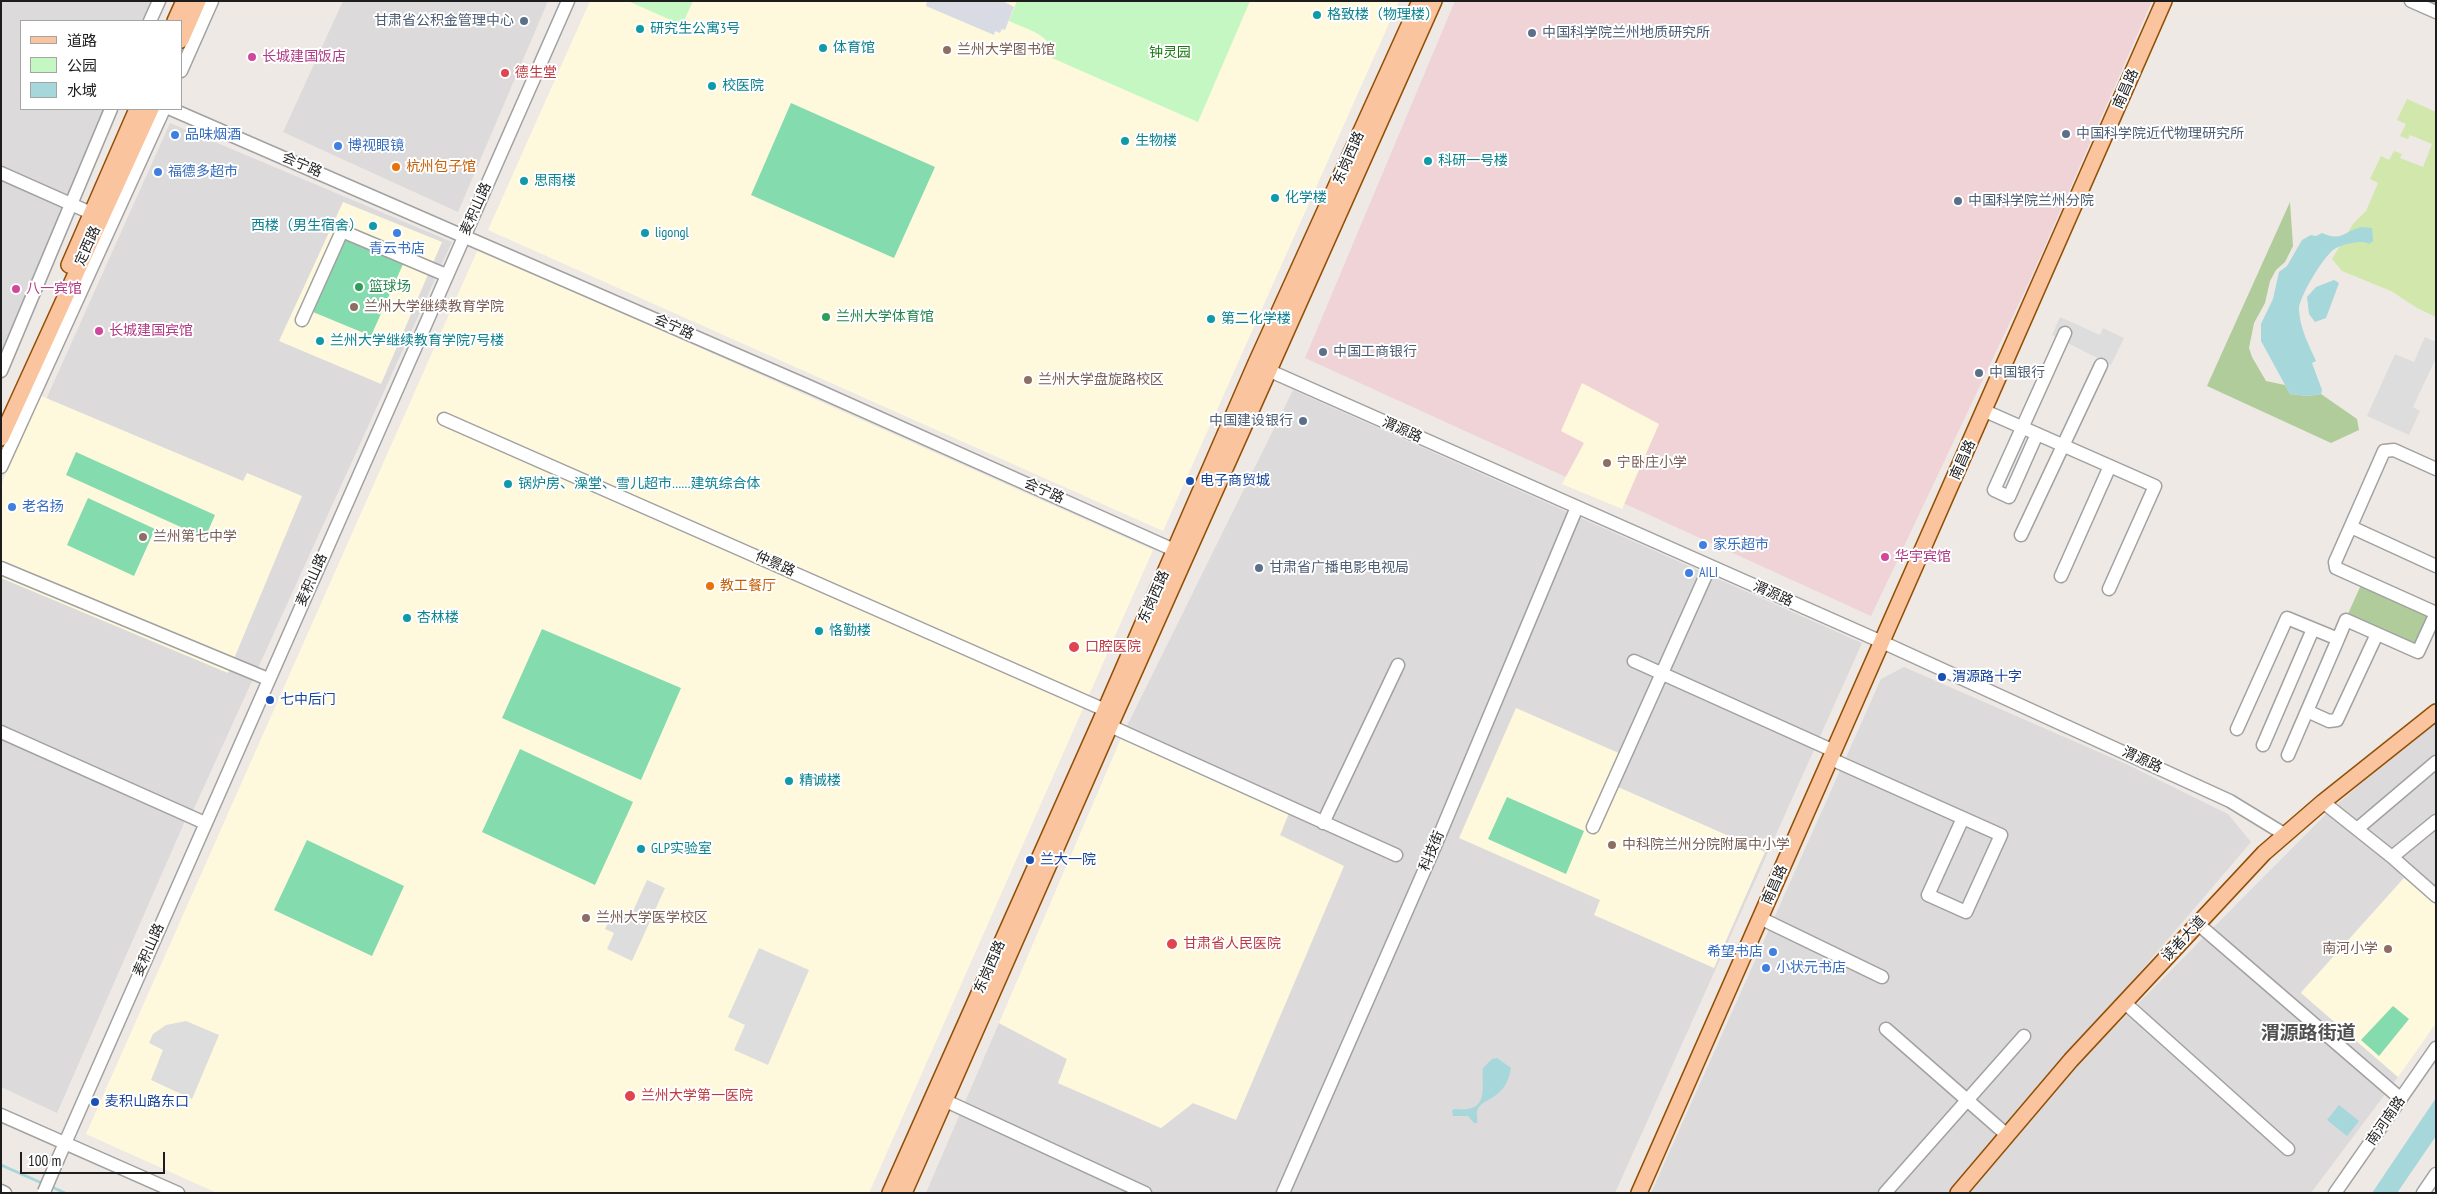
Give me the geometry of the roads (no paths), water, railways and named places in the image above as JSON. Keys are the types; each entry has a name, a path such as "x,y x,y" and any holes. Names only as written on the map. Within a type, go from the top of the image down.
{"main road":[{"path":"175,20 184,1"},
{"path":"182,38 198,1"},
{"name":"东岗西路","path":"890,1193 1105,710 1255,365 1420,1"},
{"name":"东岗西路","path":"904,1193 1110,726 1434,1"},
{"name":"南昌路","path":"1639,1193 2164,1"},
{"name":"定西路","path":"1,415 138,110"},
{"name":"定西路","path":"1,438 151,110"},
{"name":"读者大道","path":"1958,1193 2006,1135 2264,853 2323,802 2436,712"}],"street":[{"path":"150,20 159,1"},
{"path":"182,68 212,1"},
{"path":"2411,1 2436,12"},
{"name":"麦积山路","path":"43,1192 566,2"},
{"path":"1,371 111,110"},
{"path":"1,467 164,110"},
{"name":"会宁路","path":"173,110 835,398 1174,550"},
{"path":"1,173 91,214"},
{"path":"302,320 342,231 446,275"},
{"path":"2037,434 2009,497 1994,490 2065,333"},
{"name":"渭源路","path":"1255,365 1882,642 2230,801 2284,834"},
{"path":"2021,535 2101,365"},
{"path":"1985,410 2155,486 2109,589"},
{"name":"仲景路","path":"444,419 1105,710"},
{"path":"2288,755 2346,620 2418,652 2432,634 2436,613 2336,568 2335,562 2384,451 2394,450 2436,469"},
{"path":"2061,576 2110,466"},
{"name":"科技街","path":"1283,1193 1434,846 1577,507"},
{"path":"2350,527 2436,566"},
{"path":"1593,827 1710,566"},
{"path":"1,568 268,679"},
{"path":"2237,729 2286,618 2338,639"},
{"path":"2263,744 2313,629"},
{"path":"2307,711 2329,722 2337,720 2377,634"},
{"path":"1634,661 2001,836 1966,912 1928,895 1963,818"},
{"path":"1323,822 1398,665"},
{"path":"1110,726 1396,855"},
{"path":"1,732 205,824"},
{"path":"2357,829 2436,762"},
{"path":"2323,802 2436,896"},
{"path":"2392,858 2436,821"},
{"name":"南昌路","path":"1760,918 1882,977"},
{"path":"2198,924 2400,1099"},
{"path":"2125,1003 2288,1149"},
{"path":"1886,1029 2006,1135"},
{"path":"1885,1193 1966,1099 2024,1036"},
{"name":"南河南路","path":"2335,1193 2436,1048"},
{"path":"946,1101 1145,1193"},
{"path":"1,1115 178,1193"},
{"path":"2423,1193 2436,1174"},
{"path":"1,1191 5,1193"}],"water":[{"path":"2362,227 2372,228 2373,241 2369,244 2361,242 2351,243 2333,250 2312,278 2300,304 2301,324 2316,361 2312,363 2322,390 2321,394 2308,396 2290,394 2261,341 2261,324 2273,299 2279,272 2287,266 2302,240 2311,235 2316,236 2322,233 2339,236"},
{"path":"2334,280 2339,283 2326,318 2315,322 2309,314 2307,297 2316,287"},
{"path":"1497,1058 1511,1068 1508,1079 1504,1087 1494,1097 1479,1106 1477,1123 1474,1123 1468,1116 1453,1116 1452,1111 1454,1109 1467,1109 1478,1104 1482,1093 1483,1068 1492,1059"},
{"path":"2436,1098 2436,1136 2397,1193 2372,1193"},
{"path":"2339,1105 2359,1121 2347,1136 2327,1120"}],"waterway":[{"path":"1,1165 44,1184"},
{"path":"50,1186 65,1193"}],"tunnel":[{"path":"2428,1 2436,5"}],"place":[{"name":"格致楼（物理楼）","path":"1317,15"},
{"name":"甘肃省公积金管理中心","path":"524,21"},
{"name":"研究生公寓3号","path":"640,29"},
{"name":"中国科学院兰州地质研究所","path":"1532,33"},
{"name":"体育馆","path":"823,48"},
{"name":"兰州大学图书馆","path":"947,50"},
{"name":"长城建国饭店","path":"252,57"},
{"name":"德生堂","path":"505,73"},
{"name":"校医院","path":"712,86"},
{"name":"中国科学院近代物理研究所","path":"2066,134"},
{"name":"品味烟酒","path":"175,135"},
{"name":"生物楼","path":"1125,141"},
{"name":"博视眼镜","path":"338,146"},
{"name":"科研一号楼","path":"1428,161"},
{"name":"杭州包子馆","path":"396,167"},
{"name":"福德多超市","path":"158,172"},
{"name":"思雨楼","path":"524,181"},
{"name":"化学楼","path":"1275,198"},
{"name":"中国科学院兰州分院","path":"1958,201"},
{"name":"西楼（男生宿舍）","path":"373,226"},
{"name":"青云书店","path":"397,233"},
{"name":"ligongl","path":"645,233"},
{"name":"篮球场","path":"359,287"},
{"name":"八一宾馆","path":"16,289"},
{"name":"兰州大学继续教育学院","path":"354,307"},
{"name":"兰州大学体育馆","path":"826,317"},
{"name":"第二化学楼","path":"1211,319"},
{"name":"长城建国宾馆","path":"99,331"},
{"name":"兰州大学继续教育学院7号楼","path":"320,341"},
{"name":"中国工商银行","path":"1323,352"},
{"name":"中国银行","path":"1979,373"},
{"name":"兰州大学盘旋路校区","path":"1028,380"},
{"name":"中国建设银行","path":"1303,421"},
{"name":"宁卧庄小学","path":"1607,463"},
{"name":"电子商贸城","path":"1190,481"},
{"name":"锅炉房、澡堂、雪儿超市……建筑综合体","path":"508,484"},
{"name":"老名扬","path":"12,507"},
{"name":"兰州第七中学","path":"143,537"},
{"name":"家乐超市","path":"1703,545"},
{"name":"华宇宾馆","path":"1885,557"},
{"name":"甘肃省广播电影电视局","path":"1259,568"},
{"name":"AILI","path":"1689,573"},
{"name":"教工餐厅","path":"710,586"},
{"name":"杏林楼","path":"407,618"},
{"name":"恪勤楼","path":"819,631"},
{"name":"口腔医院","path":"1074,647"},
{"name":"渭源路十字","path":"1942,677"},
{"name":"七中后门","path":"270,700"},
{"name":"精诚楼","path":"789,781"},
{"name":"中科院兰州分院附属中小学","path":"1612,845"},
{"name":"GLP实验室","path":"641,849"},
{"name":"兰大一院","path":"1030,860"},
{"name":"兰州大学医学校区","path":"586,918"},
{"name":"甘肃省人民医院","path":"1172,944"},
{"name":"南河小学","path":"2388,949"},
{"name":"希望书店","path":"1773,952"},
{"name":"小状元书店","path":"1766,968"},
{"name":"兰州大学第一医院","path":"630,1096"},
{"name":"麦积山路东口","path":"95,1102"}],"district":[{"name":"渭源路街道","path":"2308,1034"}],"park label":[{"name":"钟灵园","path":"1170,53"}]}
